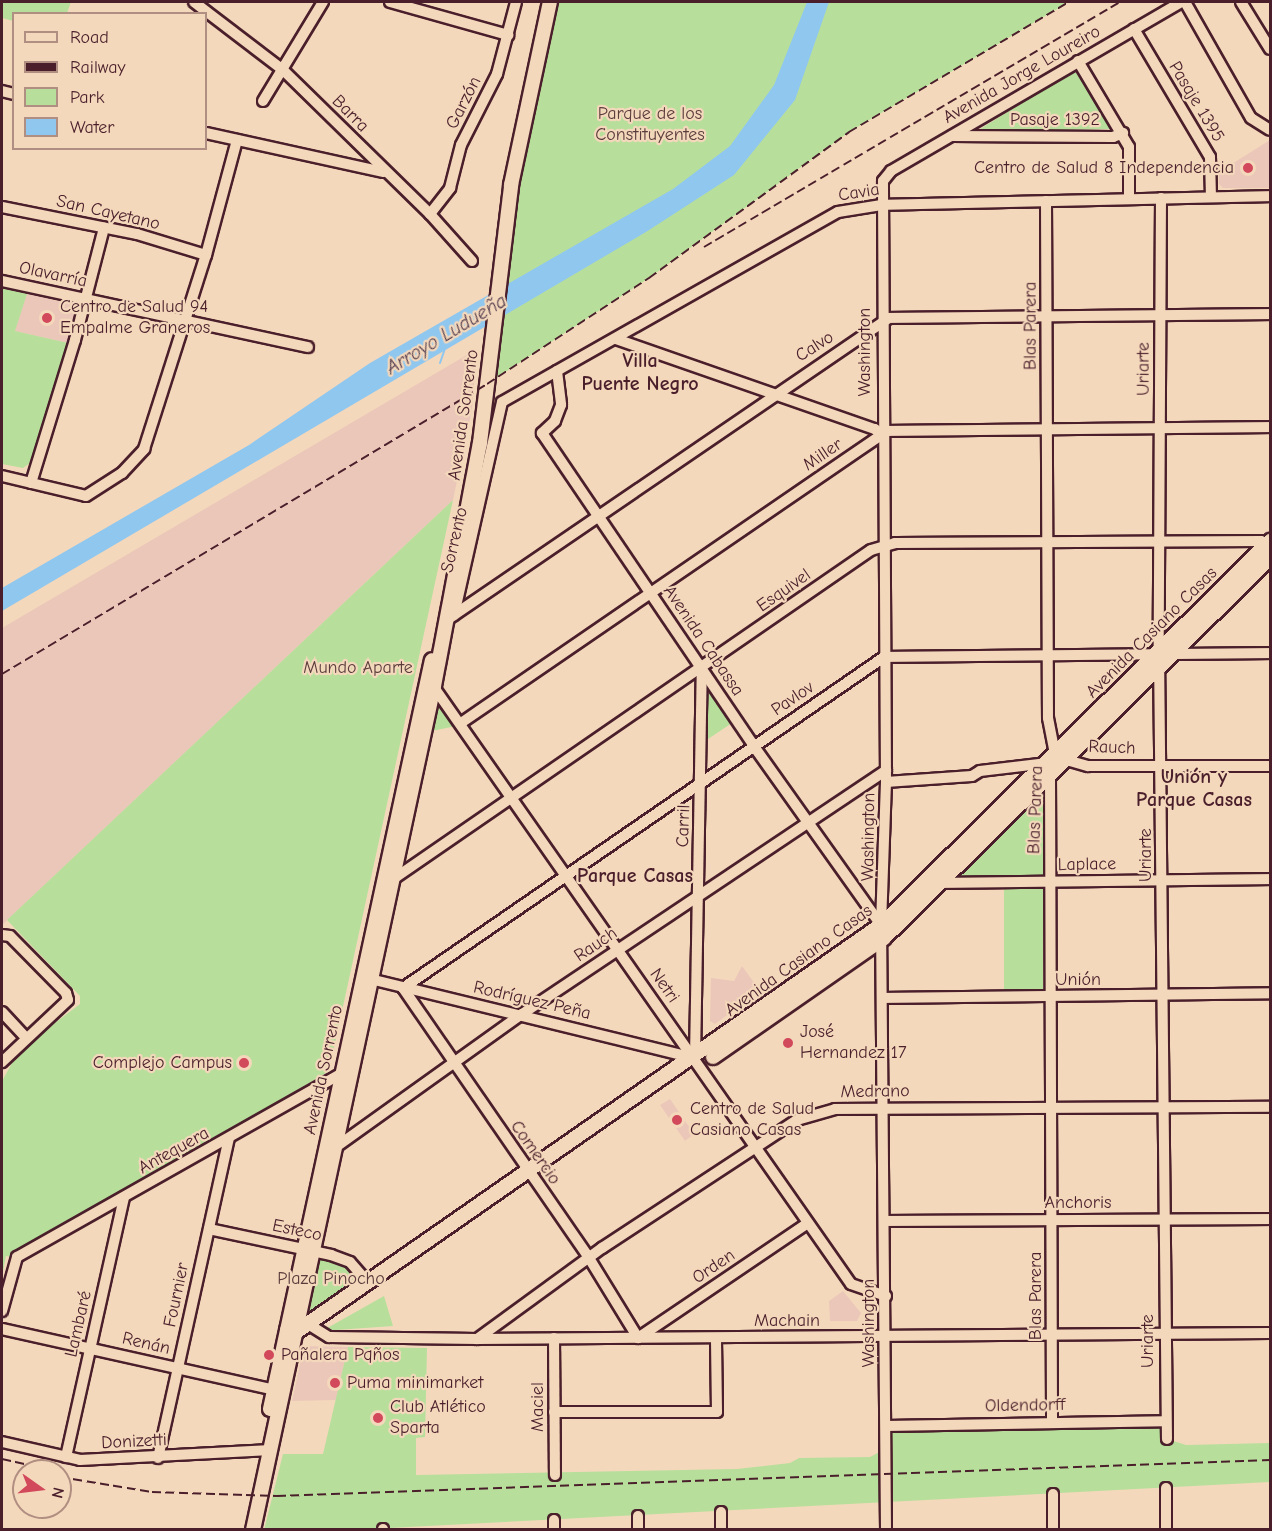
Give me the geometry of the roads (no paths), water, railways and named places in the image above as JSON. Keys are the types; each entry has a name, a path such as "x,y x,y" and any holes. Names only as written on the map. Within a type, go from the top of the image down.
{"main road":[{"name":"Avenida Sorrento","path":"245,1530 279,1390 297,1334 309,1250 430,683 450,618 485,406 511,185 550,2"},
{"name":"Avenida Casiano Casas","path":"297,1334 531,1176 883,932 941,883 1159,651 1270,544"},
{"name":"Avenida Casiano Casas","path":"883,932 1054,763 1161,666 1270,558"},
{"name":"Avenida Casiano Casas","path":"297,1334 368,1283 531,1176"},
{"name":"Avenida Sorrento","path":"253,1530 266,1450"}],"street":[{"name":"Barra","path":"194,2 283,70 384,172 430,214 472,261"},
{"path":"263,101 323,2"},
{"path":"390,2 508,35"},
{"name":"Garzón","path":"430,214 450,188 461,145 497,74 516,2"},
{"path":"1183,2 1251,118 1270,130"},
{"name":"Avenida Jorge Loureiro","path":"883,181 891,171 1183,2"},
{"path":"1241,2 1270,49"},
{"name":"Pasaje 1395","path":"1134,29 1210,157 1211,197"},
{"path":"1078,61 1123,133 1129,147 1129,199"},
{"path":"207,133 384,172"},
{"name":"Pasaje 1392","path":"951,136 1113,136 1123,133"},
{"path":"2,476 86,496 135,460 152,432 206,255 237,140"},
{"name":"Washington","path":"883,181 881,205 886,776 883,932 886,1530"},
{"name":"Cavia","path":"502,402 838,212 881,205 1270,196"},
{"name":"Uriarte","path":"1161,198 1159,651 1163,766 1164,1421 1167,1439"},
{"name":"Blas Parera","path":"1046,201 1048,718 1054,763 1050,882 1053,1109 1052,1422"},
{"name":"San Cayetano","path":"2,207 137,234 206,255"},
{"path":"31,483 86,298 104,228"},
{"name":"Olavarría","path":"2,281 308,347"},
{"name":"Calvo","path":"450,618 596,515 889,318 1270,314"},
{"path":"616,339 875,429 882,435"},
{"name":"Avenida Cabassa","path":"557,371 561,405 555,421 542,433 753,745 883,932"},
{"name":"Sorrento","path":"450,618 502,402"},
{"name":"Miller","path":"461,723 650,591 887,431 1270,427"},
{"name":"Esquivel","path":"388,882 514,798 871,550 895,543 1270,544"},
{"path":"884,657 1159,651 1270,653"},
{"name":"Pavlov","path":"403,988 702,780 884,657"},
{"name":"Carril","path":"697,1062 702,668"},
{"name":"Netri","path":"430,683 514,798 851,1284 886,1296"},
{"name":"Rauch","path":"331,1147 522,1014 808,822 886,776 1054,763 1088,766 1270,766"},
{"name":"Laplace","path":"941,883 1270,879"},
{"path":"2,1062 25,1037 68,1000 66,993 3,935"},
{"name":"Rodríguez Peña","path":"367,979 522,1014 697,1062"},
{"name":"Comercio","path":"403,988 453,1064 589,1258 638,1338"},
{"name":"Unión","path":"885,998 1270,993"},
{"path":"2,1012 25,1037"},
{"name":"Antequera","path":"2,1311 13,1262 347,1074"},
{"name":"Medrano","path":"477,1339 589,1258 756,1147 797,1120 816,1114 835,1109 885,1107 1053,1109 1270,1107"},
{"name":"Fournier","path":"158,1458 229,1139"},
{"name":"Lambaré","path":"66,1457 124,1198"},
{"name":"Anchoris","path":"886,1221 1270,1219"},
{"name":"Orden","path":"638,1338 808,1223"},
{"name":"Esteco","path":"209,1229 309,1250 350,1262 368,1283"},
{"name":"Renán","path":"2,1329 279,1390"},
{"name":"Machain","path":"297,1334 329,1337 477,1339 886,1338 1270,1333"},
{"name":"Maciel","path":"554,1338 555,1475"},
{"path":"554,1412 717,1412 716,1338"},
{"name":"Oldendorff","path":"886,1426 1164,1421"},
{"name":"Donizetti","path":"2,1442 66,1457 113,1461 266,1450"},
{"path":"1166,1488 1166,1530"},
{"path":"1053,1494 1053,1530"},
{"path":"721,1512 721,1530"},
{"path":"638,1516 638,1530"}],"water":[{"name":"Arroyo Ludueña","path":"807,2 829,2 795,100 734,175 646,232 2,611 2,588 249,445 370,363 673,189 730,146 774,85"}],"waterway":[{"path":"440,363 446,346"}],"railway":[{"path":"2,674 487,384 649,278 849,132 1069,2"},
{"path":"704,247 1120,2"},
{"path":"2,1459 12,1461"},
{"path":"72,1479 152,1492 277,1496 1270,1460"}],"place":[{"name":"Centro de Salud 8 Independencia","path":"1248,168"},
{"name":"Centro de Salud 94 Empalme Graneros","path":"47,318"},
{"name":"José Hernandez 17","path":"788,1043"},
{"name":"Complejo Campus","path":"244,1063"},
{"name":"Centro de Salud Casiano Casas","path":"677,1120"},
{"name":"Pañalera Pqños","path":"269,1355"},
{"name":"Puma minimarket","path":"335,1383"},
{"name":"Club Atlético Sparta","path":"378,1418"}],"district":[{"name":"Villa Puente Negro","path":"640,372"},
{"name":"Unión y Parque Casas","path":"1194,788"},
{"name":"Parque Casas","path":"635,875"}],"park label":[{"name":"Parque de los Constituyentes","path":"650,125"},
{"name":"Mundo Aparte","path":"358,668"},
{"name":"Plaza Pinocho","path":"331,1279"}]}
